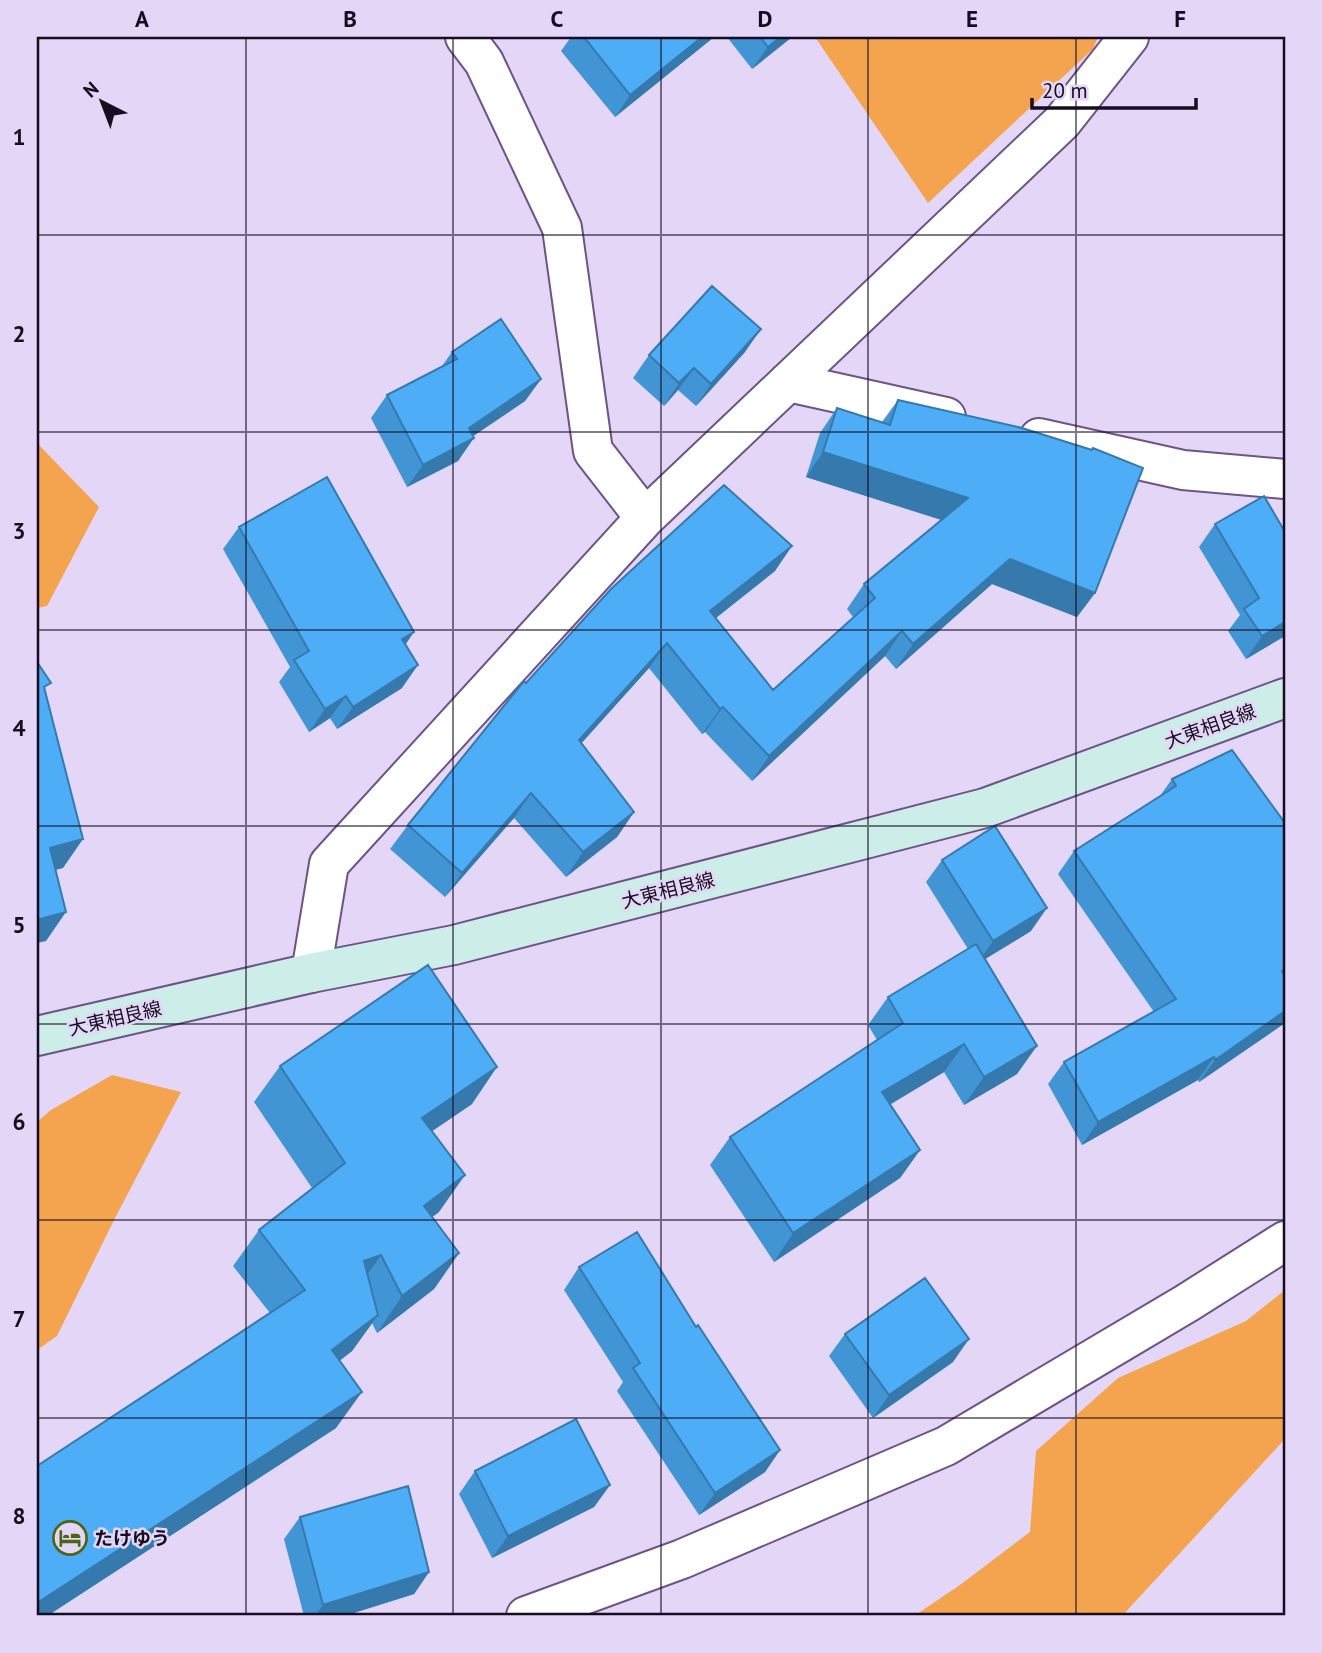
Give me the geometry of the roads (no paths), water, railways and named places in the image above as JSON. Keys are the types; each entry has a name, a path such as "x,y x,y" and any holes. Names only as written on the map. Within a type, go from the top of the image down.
{"main road":[{"name":"大東相良線","path":"37,1036 311,973 454,945 985,808 1285,698"}],"street":[{"path":"465,37 484,62 562,228 593,451 645,518"},
{"path":"311,973 329,864 645,518 1062,122 1129,37"},
{"path":"788,382 1183,470 1285,479"},
{"path":"526,1616 682,1559 946,1446 1178,1309 1285,1241"}],"place":[{"name":"たけゆう","path":"70,1538"}]}
